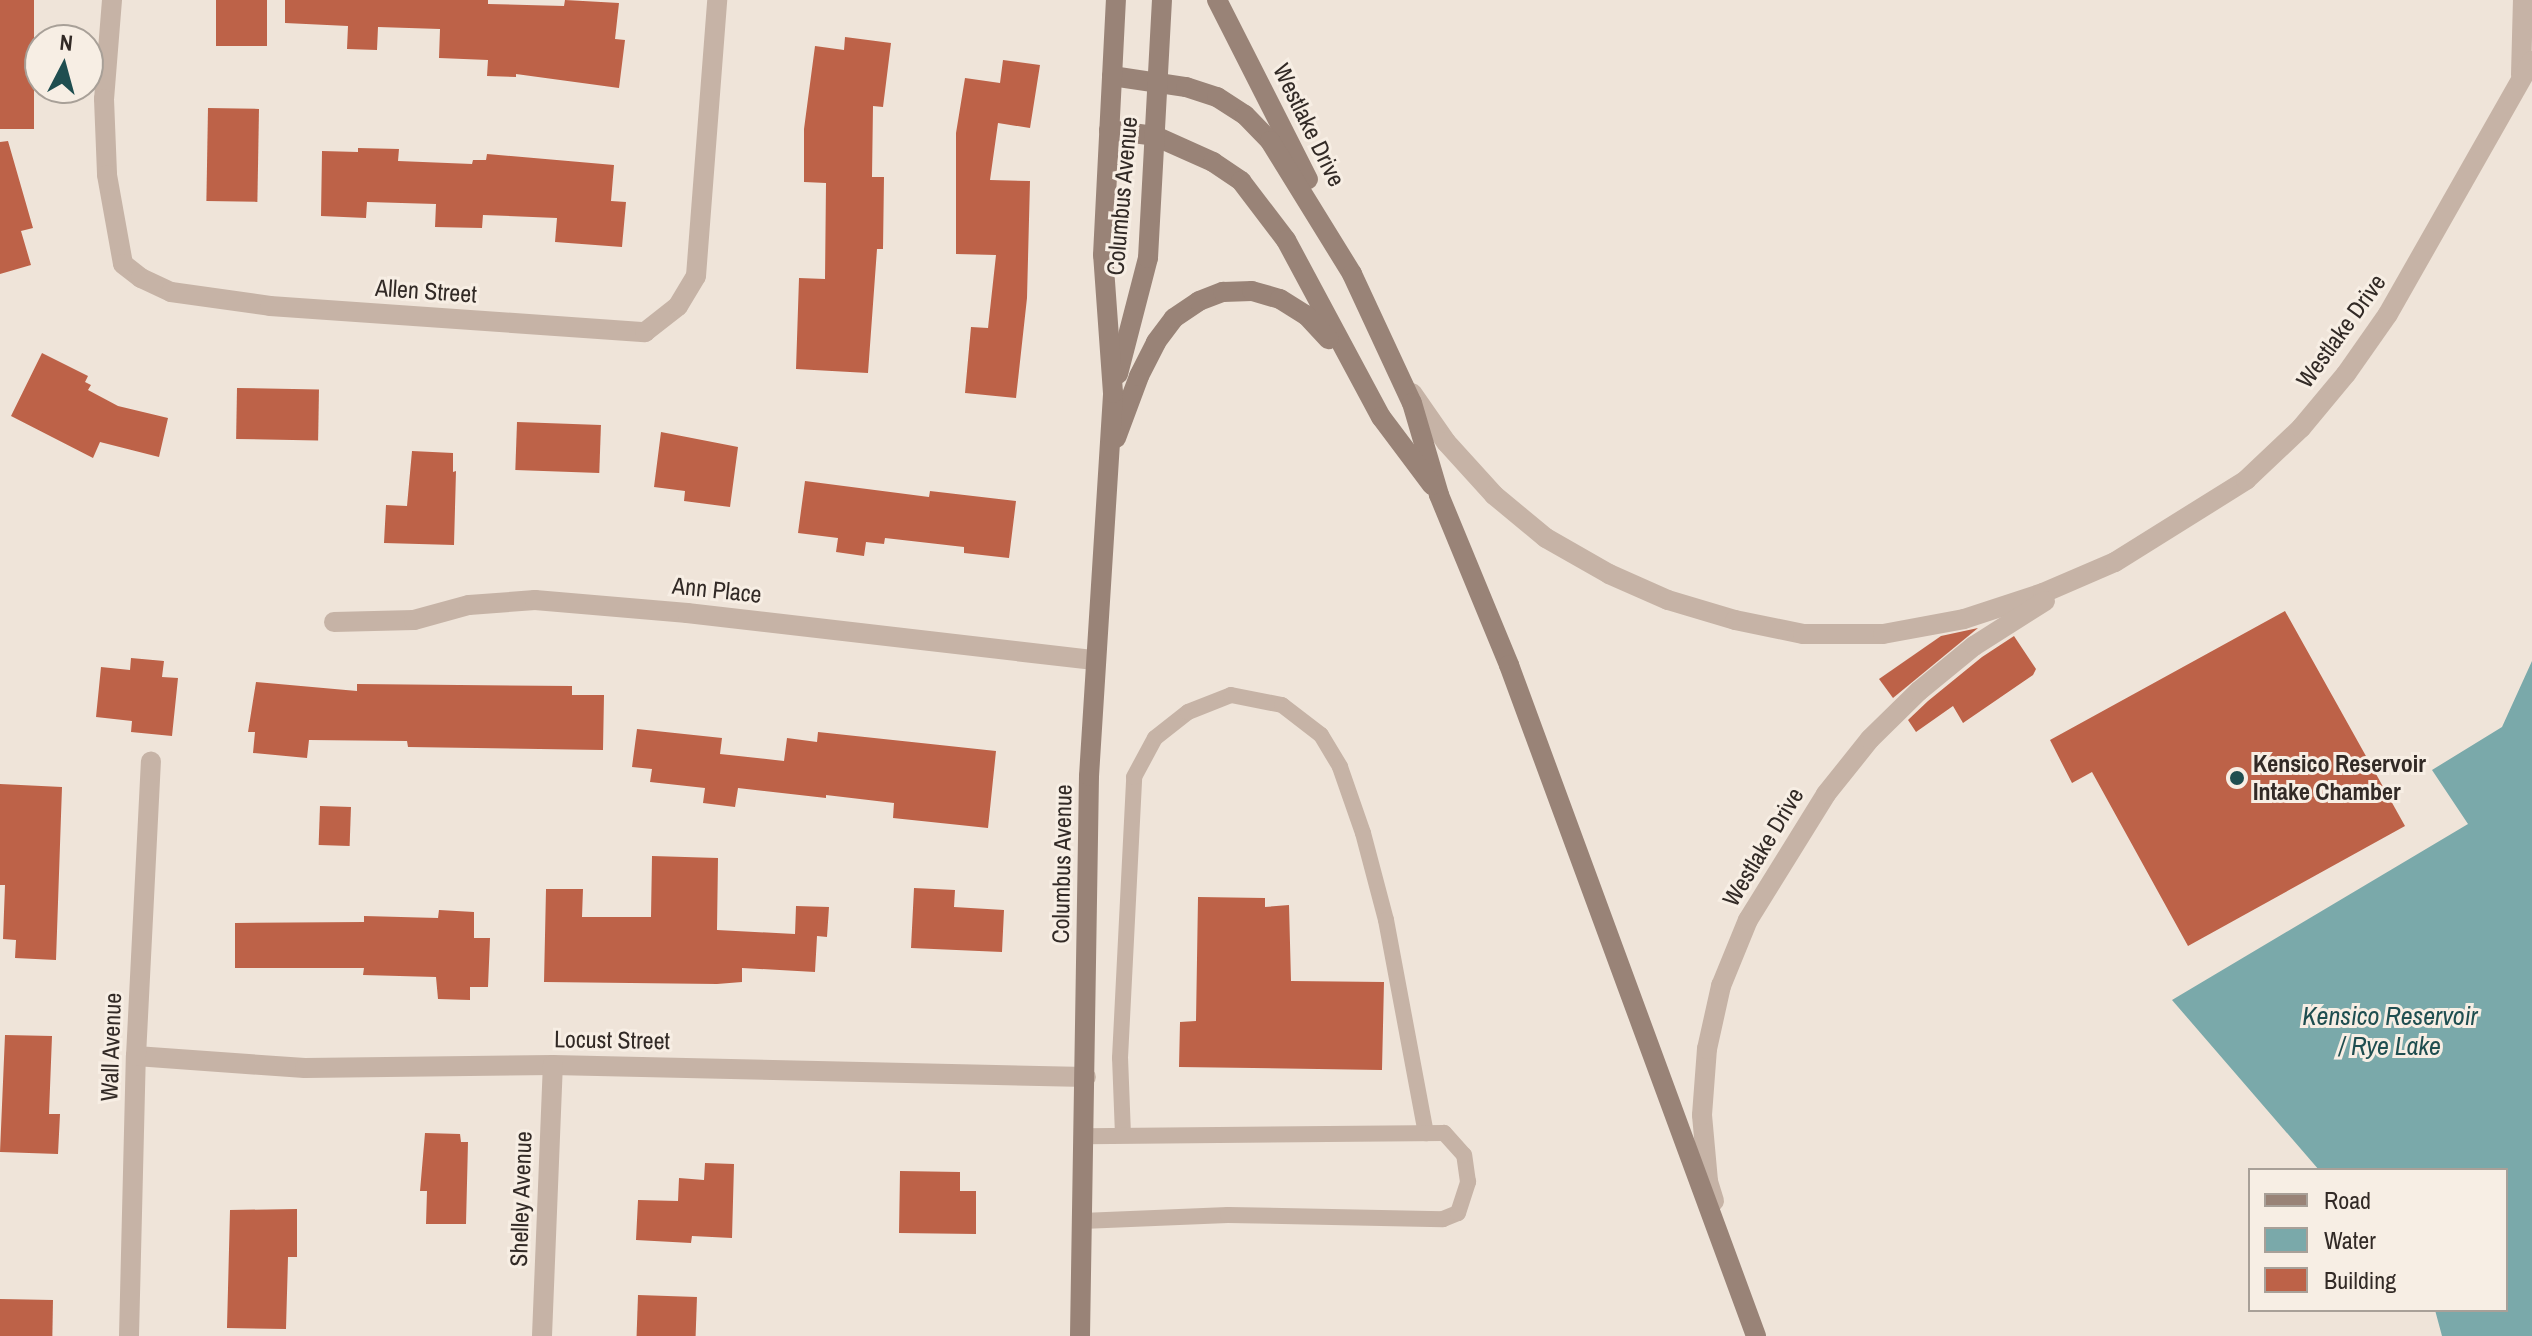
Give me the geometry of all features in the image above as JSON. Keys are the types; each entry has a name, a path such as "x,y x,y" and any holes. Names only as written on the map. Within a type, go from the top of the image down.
{"street":[{"name":"Allen Street","path":"112,0 104,99 107,175 123,264 141,278 171,292 270,306 645,332 678,306 696,276 717,0"},
{"name":"Columbus Avenue","path":"1080,1336 1089,776 1113,393 1103,255 1116,0"},
{"name":"Columbus Avenue","path":"1113,393 1148,258 1162,0"},
{"name":"Westlake Drive","path":"1217,0 1282,125 1352,274"},
{"path":"2520,82 2525,30 2523,0"},
{"name":"Westlake Drive","path":"1739,1290 1708,1181 1702,1115 1707,1049 1721,986 1748,920 1826,794 1870,739 1919,691 1974,646 2246,480 2310,417 2346,374 2396,301 2532,61"},
{"path":"1112,76 1158,82 1217,97 1245,115 1270,141 1352,274 1393,358 1412,403 1439,495"},
{"path":"1109,130 1155,136 1213,162 1241,181 1286,240 1356,376 1381,417 1439,495"},
{"path":"1107,461 1139,376 1156,342 1174,318 1199,301 1223,292 1252,291 1280,299 1306,315 1356,376"},
{"name":"Westlake Drive","path":"1393,358 1417,402 1446,442 1494,495 1546,538 1609,574 1668,600 1735,620 1803,634 1883,634 1964,619 2043,593 2115,562"},
{"name":"Westlake Drive","path":"1439,495 1509,665 1756,1336"},
{"name":"Ann Place","path":"334,622 414,620 469,605 535,600 687,613 1094,660"},
{"name":"Wall Avenue","path":"129,1336 136,1056 151,761"},
{"name":"Locust Street","path":"136,1056 305,1068 553,1065 1086,1077"},
{"name":"Shelley Avenue","path":"542,1336 553,1065"}],"lane":[{"path":"1123,1135 1120,1058 1134,777 1155,738 1188,712 1231,695 1282,705 1321,735 1340,767 1363,833 1386,920 1426,1133"},
{"path":"1082,1221 1228,1215 1443,1219 1458,1213 1468,1182 1464,1155 1444,1133 1085,1136"}],"water":[{"name":"Kensico Reservoir / Rye Lake","path":"2532,661 2532,1336 2442,1336 2436,1312 2508,1312 2508,1168 2317,1168 2172,1000 2468,824 2432,770 2502,727"}],"building":[{"path":"0,0 34,0 34,24 24,24 24,104 34,104 34,129 0,129"},
{"path":"216,0 267,0 267,46 216,46"},
{"path":"285,0 488,0 488,4 564,6 565,0 619,3 615,39 625,40 619,88 516,74 516,77 487,76 488,60 439,58 440,29 378,27 377,50 347,49 348,26 285,23"},
{"path":"845,37 891,43 883,107 873,106 872,177 884,177 883,249 877,249 868,373 796,369 799,278 825,279 826,183 804,182 804,129 815,46 844,50"},
{"path":"1003,60 1040,65 1030,128 998,123 990,180 1030,181 1027,298 1016,398 965,393 971,327 988,328 996,255 956,254 956,133 965,78 1000,83"},
{"path":"208,108 259,109 257,202 206,201"},
{"path":"8,141 33,228 21,231 31,265 0,274 0,142"},
{"path":"358,148 399,149 398,161 472,164 473,160 486,160 487,154 614,165 611,201 626,202 622,247 555,242 557,218 483,215 482,228 435,227 436,204 367,202 366,218 321,216 322,151 358,152"},
{"path":"42,353 88,376 85,382 91,385 88,390 118,406 168,418 159,457 100,442 93,458 11,416"},
{"path":"237,388 319,389 318,440 236,439"},
{"path":"517,422 601,425 599,473 515,470"},
{"path":"661,432 738,447 730,507 684,501 685,491 654,487"},
{"path":"412,451 453,453 453,472 456,471 454,545 384,543 386,505 407,506"},
{"path":"805,481 929,497 930,491 1016,501 1009,558 964,553 964,547 885,538 884,544 866,542 864,556 836,552 838,538 798,533"},
{"name":"Kensico Reservoir Intake Chamber","path":"2285,611 2405,826 2188,946 2092,772 2072,783 2050,740"},
{"path":"1978,628 1893,698 1879,679 1941,636"},
{"path":"2014,636 2036,669 2033,675 1963,723 1953,706 1916,732 1908,720 1982,657"},
{"path":"131,658 164,661 162,677 178,678 172,736 131,732 132,721 96,717 101,667 130,670"},
{"path":"256,682 357,691 357,684 572,686 572,695 604,695 603,750 408,747 407,741 309,740 307,758 253,753 255,732 248,732"},
{"path":"637,729 722,738 720,754 784,761 787,738 817,742 818,732 996,751 988,828 893,818 894,803 826,795 826,798 738,788 735,807 703,803 705,788 650,782 652,769 632,767"},
{"path":"0,784 62,787 56,960 15,958 16,940 3,939 5,885 0,885"},
{"path":"320,806 351,807 350,846 319,845"},
{"path":"652,856 718,858 717,930 795,934 796,906 829,907 827,937 817,936 815,972 742,968 742,982 717,984 544,982 546,889 583,889 582,917 651,917"},
{"path":"914,888 955,890 954,907 1004,910 1002,952 911,948"},
{"path":"1198,897 1265,898 1265,907 1289,905 1291,981 1384,982 1382,1070 1179,1067 1180,1022 1196,1021"},
{"path":"439,910 474,912 474,938 490,938 488,987 470,987 470,1000 438,999 436,977 363,975 364,968 235,968 235,923 364,922 364,916 438,918"},
{"path":"5,1035 52,1036 49,1114 60,1114 58,1154 0,1152"},
{"path":"425,1133 460,1134 461,1142 468,1142 466,1224 426,1224 427,1191 420,1191"},
{"path":"705,1163 734,1164 732,1238 692,1236 691,1243 636,1240 638,1200 678,1201 679,1178 704,1180"},
{"path":"900,1171 960,1172 960,1191 976,1191 976,1234 899,1233"},
{"path":"297,1209 297,1257 288,1257 286,1329 227,1328 230,1210"},
{"path":"638,1295 697,1297 696,1336 637,1336"},
{"path":"0,1299 53,1300 52,1336 0,1336"}],"place":[{"name":"Kensico Reservoir Intake Chamber","path":"2237,778"}]}
